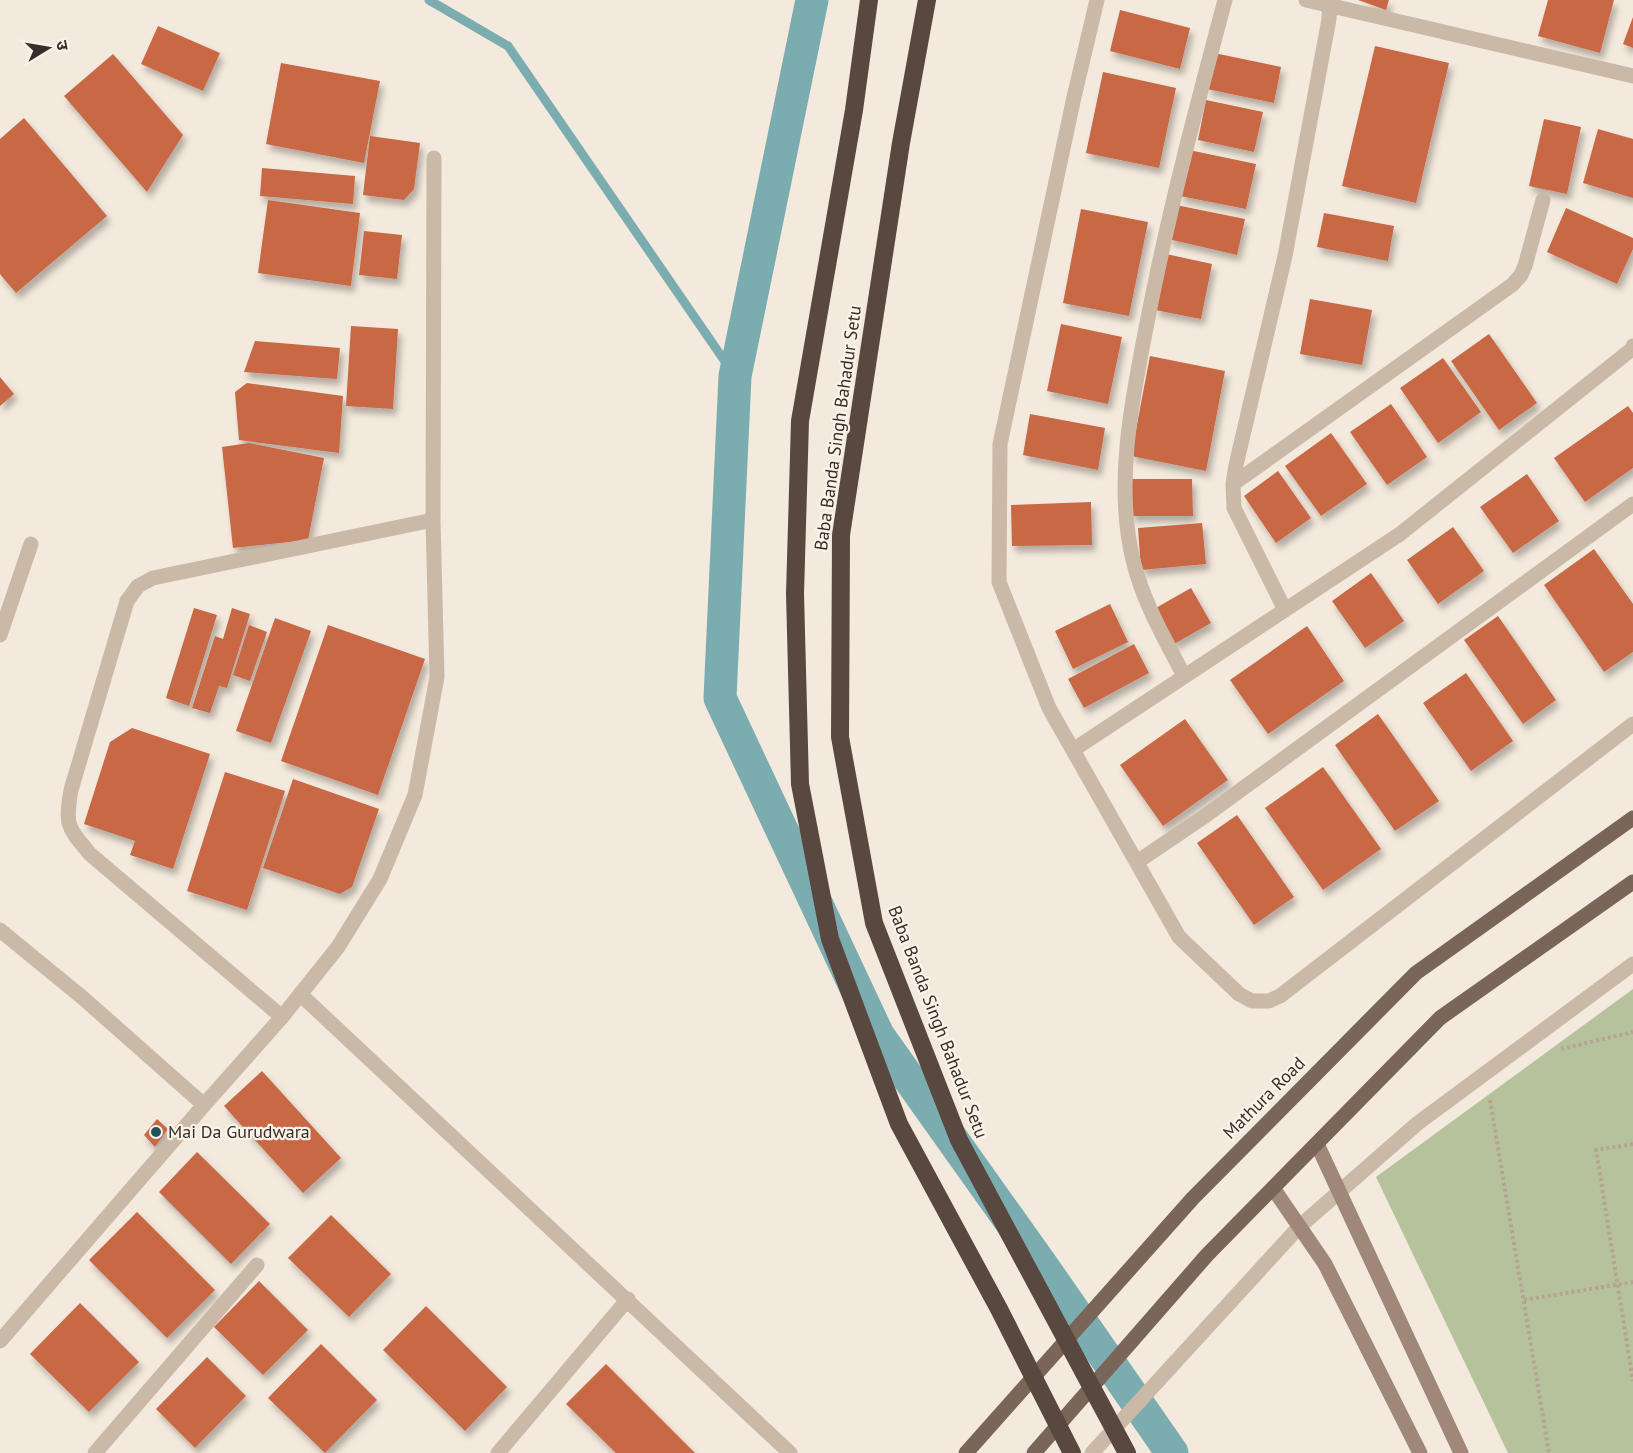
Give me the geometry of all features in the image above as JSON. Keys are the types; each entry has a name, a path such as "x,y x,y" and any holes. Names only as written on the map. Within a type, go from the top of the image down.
{"highway":[{"name":"Baba Banda Singh Bahadur Setu","path":"868,0 854,110 800,421 795,594 800,784 830,939 899,1124 999,1309 1072,1453"},
{"name":"Baba Banda Singh Bahadur Setu","path":"927,0 901,143 842,535 840,737 874,923 955,1129 1127,1453"}],"main road":[{"name":"Mathura Road","path":"966,1453 1193,1198 1416,973 1633,818"},
{"path":"1034,1453 1207,1255 1440,1018 1633,882"}],"street":[{"path":"1097,0 1000,444 999,582 1049,708 1179,937 1239,994 1252,1001 1269,1001 1280,996 1633,724"},
{"path":"1184,676 1141,591 1132,559 1127,524 1126,470 1132,400 1161,251 1186,144 1225,0"},
{"path":"1306,0 1330,3 1633,76"},
{"path":"1285,610 1234,508 1233,484 1285,256 1330,3"},
{"path":"0,1341 282,1017 338,947 380,879 415,795 437,677 433,520 434,158"},
{"path":"1233,484 1512,285 1525,266 1543,200"},
{"path":"1073,750 1400,534 1633,346"},
{"path":"1137,862 1206,816 1633,504"},
{"path":"282,1017 90,854 73,833 67,818 71,790 127,601 138,586 153,578 433,520"},
{"path":"0,634 31,544"},
{"path":"0,930 83,998 204,1105"},
{"path":"1092,1453 1299,1227 1418,1123 1633,964"},
{"path":"300,994 790,1453"},
{"path":"1317,1144 1461,1453"},
{"path":"1272,1188 1324,1264 1420,1453"},
{"path":"95,1453 257,1265"},
{"path":"498,1453 627,1299"}],"path":[{"path":"1555,1054 1564,1047 1633,1032"},
{"path":"1499,1093 1490,1099 1549,1453"},
{"path":"1633,1144 1596,1150 1633,1382"},
{"path":"1524,1300 1633,1282"}],"green space":[{"path":"1633,989 1633,1453 1508,1453 1376,1177"}],"building":[{"path":"1358,0 1389,0 1386,10"},
{"path":"1548,0 1614,0 1600,53 1538,36"},
{"path":"1120,10 1190,28 1180,69 1110,51"},
{"path":"1633,17 1633,48 1623,44"},
{"path":"158,26 220,53 203,91 141,64"},
{"path":"1375,46 1449,63 1416,203 1342,186"},
{"path":"1214,53 1281,67 1274,103 1207,89"},
{"path":"113,54 183,135 147,192 64,96"},
{"path":"281,63 380,81 364,163 266,144"},
{"path":"1103,72 1176,88 1159,168 1086,153"},
{"path":"1206,100 1263,112 1254,152 1198,140"},
{"path":"24,118 107,216 16,293 0,274 0,139"},
{"path":"1544,119 1581,127 1567,194 1529,186"},
{"path":"1598,129 1633,139 1633,198 1583,183"},
{"path":"370,136 420,143 414,189 404,200 363,195"},
{"path":"1189,150 1256,164 1246,209 1180,196"},
{"path":"262,168 355,176 353,204 260,196"},
{"path":"268,200 360,213 351,286 258,273"},
{"path":"1176,205 1245,219 1237,255 1168,239"},
{"path":"1566,208 1633,238 1633,249 1617,284 1547,252"},
{"path":"1081,209 1148,222 1129,316 1063,303"},
{"path":"1324,213 1394,226 1388,261 1317,247"},
{"path":"364,231 402,235 397,279 359,275"},
{"path":"1166,254 1212,264 1201,319 1155,310"},
{"path":"1310,299 1372,310 1362,365 1300,354"},
{"path":"1061,324 1122,337 1108,404 1047,391"},
{"path":"351,326 398,329 393,409 346,406"},
{"path":"1489,334 1537,403 1499,430 1451,361"},
{"path":"255,341 340,348 337,379 244,372"},
{"path":"1150,356 1225,371 1206,471 1131,456"},
{"path":"1443,358 1481,412 1438,443 1400,388"},
{"path":"0,377 14,394 0,406"},
{"path":"247,383 343,396 339,453 239,440 235,392"},
{"path":"1391,404 1427,457 1387,485 1350,432"},
{"path":"1628,406 1633,413 1633,468 1585,502 1554,458"},
{"path":"1030,414 1105,428 1098,470 1023,455"},
{"path":"1331,433 1367,484 1321,516 1285,466"},
{"path":"249,443 324,458 308,540 233,548 222,447"},
{"path":"1278,471 1311,518 1276,543 1244,496"},
{"path":"1527,474 1559,521 1513,553 1480,507"},
{"path":"1131,479 1192,479 1193,516 1131,516"},
{"path":"1091,502 1092,545 1012,546 1011,505"},
{"path":"1202,523 1206,564 1141,570 1138,528"},
{"path":"1453,527 1484,571 1438,604 1407,560"},
{"path":"1594,549 1633,604 1633,652 1604,672 1544,585"},
{"path":"1371,573 1404,621 1365,648 1332,601"},
{"path":"1191,588 1211,623 1174,644 1154,609"},
{"path":"1110,604 1128,642 1073,669 1055,631"},
{"path":"194,608 217,615 189,706 166,698"},
{"path":"232,608 250,614 227,688 219,686 210,713 192,708 215,636 223,639"},
{"path":"1498,616 1556,700 1523,724 1464,640"},
{"path":"275,618 311,631 271,743 236,731"},
{"path":"249,625 267,632 250,681 233,675"},
{"path":"328,625 425,659 378,795 281,761"},
{"path":"1307,626 1344,681 1268,734 1230,680"},
{"path":"1134,644 1149,673 1084,708 1068,679"},
{"path":"1466,673 1513,741 1471,771 1423,703"},
{"path":"1378,714 1439,801 1395,831 1335,745"},
{"path":"1185,719 1228,780 1163,826 1120,765"},
{"path":"132,728 210,754 173,869 130,855 135,841 84,824 110,742"},
{"path":"1323,767 1381,849 1323,890 1265,808"},
{"path":"225,772 285,791 247,910 187,891"},
{"path":"293,779 379,809 352,887 340,894 263,868"},
{"path":"1237,815 1294,897 1254,925 1197,843"},
{"path":"262,1071 341,1158 303,1193 224,1106"},
{"name":"Mai Da Gurudwara","path":"157,1119 168,1129 155,1147 144,1135"},
{"path":"197,1152 270,1224 231,1264 159,1192"},
{"path":"137,1212 215,1290 167,1338 89,1260"},
{"path":"331,1215 391,1274 349,1317 288,1258"},
{"path":"259,1281 308,1330 263,1375 214,1327"},
{"path":"80,1303 139,1362 89,1412 30,1354"},
{"path":"426,1306 507,1387 465,1431 383,1350"},
{"path":"321,1344 377,1400 325,1453 268,1398"},
{"path":"207,1357 246,1396 195,1448 156,1409"},
{"path":"606,1364 695,1453 616,1453 566,1404"}],"waterway":[{"path":"429,0 508,46 735,376"},
{"path":"812,0 735,376 720,698 878,1035 1172,1453"}],"place":[{"name":"Mai Da Gurudwara","path":"156,1132"}]}
